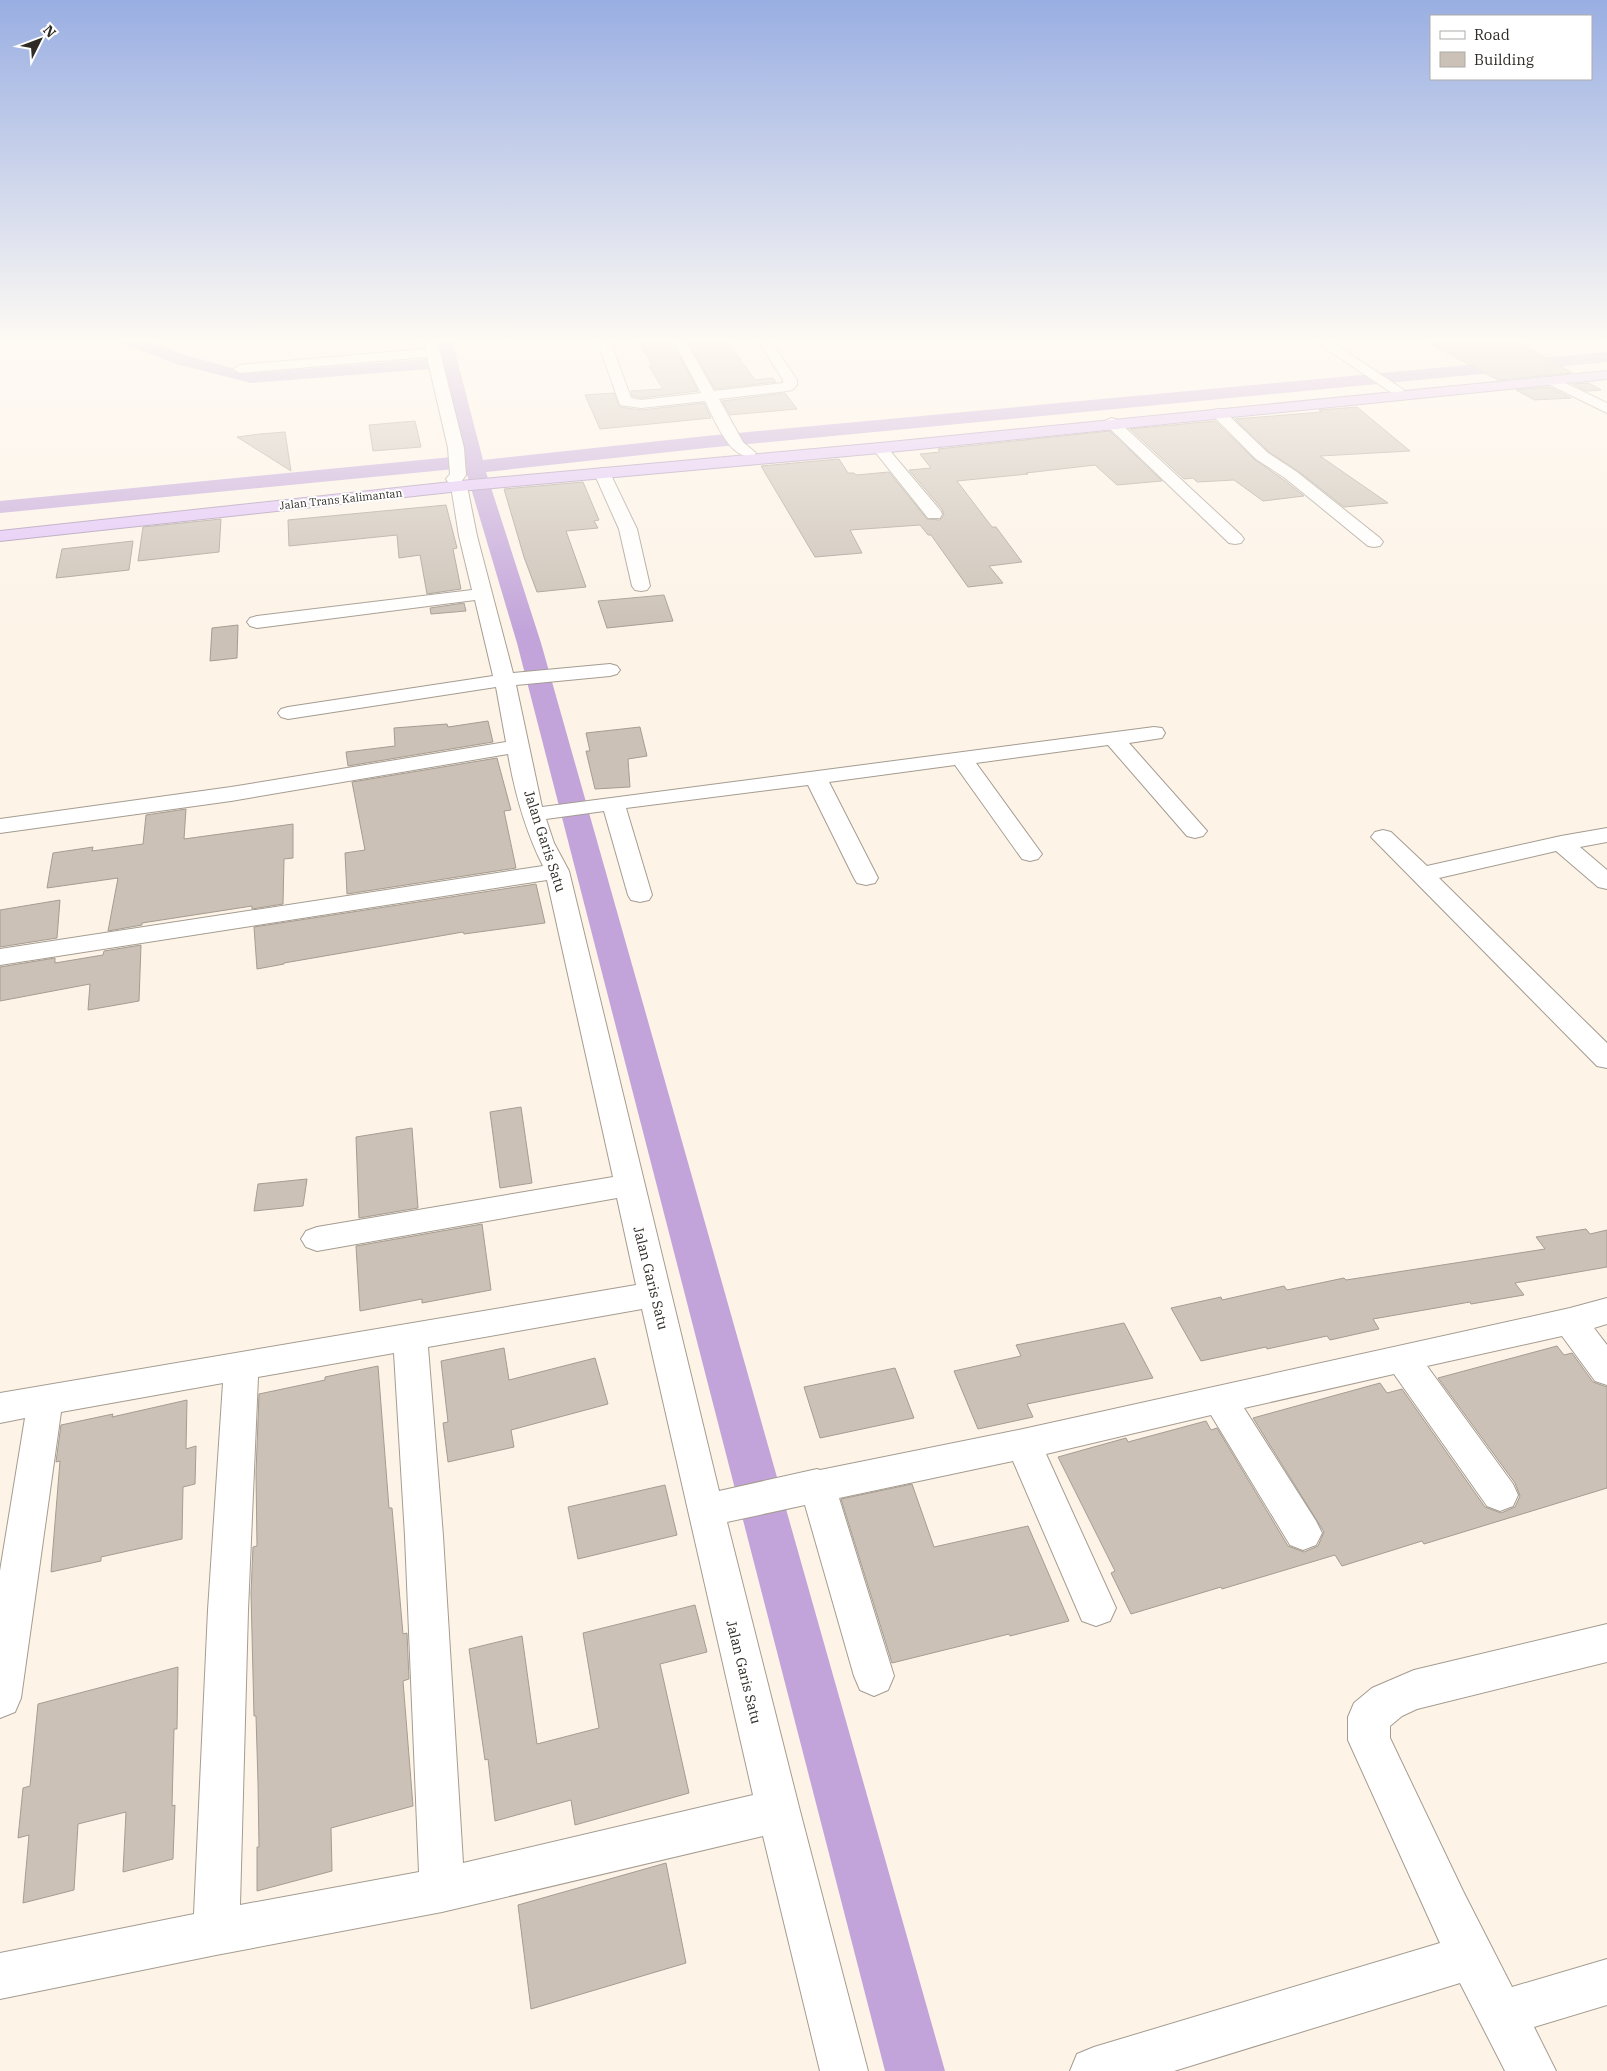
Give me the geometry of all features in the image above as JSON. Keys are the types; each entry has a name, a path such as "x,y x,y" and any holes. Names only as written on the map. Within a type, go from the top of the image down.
{"highway":[{"name":"Jalan Trans Kalimantan","path":"518,477 738,444 886,437"},
{"name":"Jalan Trans Kalimantan","path":"0,523 457,475 518,477 602,473 880,448 959,437"},
{"name":"Jalan Trans Kalimantan","path":"0,536 457,475"}],"street":[{"name":"Jalan Garis Satu","path":"449,437 462,513 481,594 515,679 519,746 546,812 539,834 557,871 628,1185 656,1294 720,1506 778,1811 844,2071"},
{"path":"733,437 738,444"},
{"path":"1126,437 1235,539"},
{"path":"1242,437 1262,456 1290,475 1374,542"},
{"path":"880,448 934,514"},
{"path":"602,473 628,529 641,586"},
{"path":"257,622 481,594"},
{"path":"288,713 515,679 610,670"},
{"path":"546,812 962,759 1154,732"},
{"path":"1112,738 1195,831"},
{"path":"0,826 268,789 519,746"},
{"path":"962,759 1030,854"},
{"path":"815,777 866,878"},
{"path":"613,803 640,895"},
{"path":"1421,875 1561,843 1607,835"},
{"path":"1383,837 1607,1059"},
{"path":"1561,843 1607,882"},
{"path":"0,957 557,871"},
{"path":"317,1239 628,1185"},
{"path":"0,1408 656,1294"},
{"path":"720,1506 1023,1444 1570,1321 1607,1311"},
{"path":"1570,1321 1607,1371"},
{"path":"410,1338 424,1536 442,1890"},
{"path":"1402,1358 1500,1495"},
{"path":"216,1932 228,1610 241,1367"},
{"path":"1220,1399 1304,1533"},
{"path":"0,1698 45,1400"},
{"path":"1023,1444 1096,1608"},
{"path":"805,1488 874,1676"},
{"path":"1532,2071 1471,1957 1369,1740 1369,1717 1387,1702 1414,1690 1607,1643"},
{"path":"0,1976 216,1932 442,1890 778,1811"},
{"path":"1094,2071 1471,1957"},
{"path":"1500,2014 1607,1982"}],"building":[{"path":"237,437 286,437 291,471"},
{"path":"371,437 419,437 421,447 373,451"},
{"path":"1056,437 1116,437 1162,481 1117,485 1095,465 957,481 992,527 996,527 1022,562 989,566 1003,583 968,587 931,535 928,535 920,525 850,530 862,553 815,557 761,466 839,459 848,473 856,475 889,472 927,519 940,520 944,515 942,509 909,470 931,468 920,454 940,452 938,449"},
{"path":"1138,437 1231,437 1255,460 1304,496 1263,501 1234,480 1197,482 1193,478 1184,479"},
{"path":"1253,437 1393,437 1410,451 1320,456 1388,503 1344,507 1298,471 1269,452"},
{"path":"583,482 599,520 594,521 598,528 566,531 586,587 537,592 524,557 504,489"},
{"path":"446,505 457,548 453,549 461,589 427,594 420,555 399,558 397,535 289,546 288,520"},
{"path":"221,519 219,552 138,561 143,527"},
{"path":"133,541 129,570 56,578 62,549"},
{"path":"664,595 673,621 607,628 598,601"},
{"path":"464,603 466,611 431,614 430,608"},
{"path":"238,625 237,658 210,661 212,628"},
{"path":"488,721 493,742 348,766 346,752 395,746 394,728 447,724 448,727"},
{"path":"640,727 647,756 628,759 630,787 595,789 586,751 590,751 586,733"},
{"path":"497,758 511,810 504,811 516,868 347,894 345,853 365,850 352,782"},
{"path":"186,809 184,839 293,824 293,858 284,859 283,904 252,909 252,906 142,923 142,925 108,931 118,878 47,888 53,853 93,847 92,851 143,844 146,815"},
{"path":"536,884 545,923 464,934 463,932 257,969 254,927"},
{"path":"60,900 57,938 0,947 0,910"},
{"path":"141,945 139,1001 88,1010 90,984 0,1001 0,967 55,958 55,963 103,955 104,951"},
{"path":"521,1107 532,1183 500,1188 490,1112"},
{"path":"412,1128 418,1208 359,1218 356,1137"},
{"path":"307,1179 303,1206 254,1211 258,1184"},
{"path":"482,1224 491,1290 422,1303 422,1299 360,1311 356,1246"},
{"path":"1586,1229 1590,1234 1607,1230 1607,1267 1515,1283 1524,1295 1471,1304 1470,1302 1373,1319 1379,1329 1330,1340 1327,1336 1201,1361 1171,1308 1221,1297 1222,1300 1284,1286 1287,1290 1344,1278 1346,1280 1545,1249 1536,1237"},
{"path":"1124,1323 1153,1378 1027,1404 1033,1417 978,1429 954,1371 1021,1356 1016,1345"},
{"path":"1557,1346 1564,1355 1572,1353 1593,1382 1607,1387 1607,1488 1424,1544 1422,1541 1342,1566 1335,1555 1131,1614 1111,1573 1115,1571 1058,1457 1126,1438 1128,1442 1206,1421 1211,1430 1217,1428 1288,1546 1304,1552 1318,1546 1324,1532 1253,1418 1380,1383 1387,1393 1402,1389 1485,1507 1501,1513 1515,1507 1520,1496 1515,1483 1438,1378"},
{"path":"504,1348 509,1380 595,1358 608,1404 511,1430 514,1447 448,1462 443,1423 448,1422 441,1361"},
{"path":"378,1366 389,1508 392,1508 403,1634 407,1633 409,1679 403,1681 413,1806 331,1828 332,1871 257,1891 257,1847 259,1847 258,1783 256,1716 254,1716 251,1593 253,1547 257,1546 256,1473 259,1394"},
{"path":"895,1368 914,1418 820,1438 804,1387"},
{"path":"187,1400 186,1449 196,1446 195,1484 183,1487 182,1539 101,1557 101,1561 51,1572 60,1461 56,1462 61,1425 113,1414 112,1417"},
{"path":"912,1484 934,1547 1028,1526 1069,1621 892,1663 841,1499"},
{"path":"665,1485 677,1535 578,1559 568,1507"},
{"path":"695,1605 707,1652 660,1664 689,1793 575,1825 571,1800 495,1821 488,1759 485,1760 469,1649 522,1636 537,1744 599,1728 583,1633"},
{"path":"178,1667 177,1729 174,1729 172,1806 175,1805 173,1859 123,1872 126,1812 78,1824 74,1890 23,1903 29,1835 18,1838 23,1788 30,1786 38,1704"},
{"path":"666,1863 686,1963 531,2009 518,1905"}],"waterway":[{"path":"467,437 473,461"},
{"path":"475,467 763,437"},
{"path":"0,507 473,461"},
{"path":"473,461 529,643 915,2071"}]}
